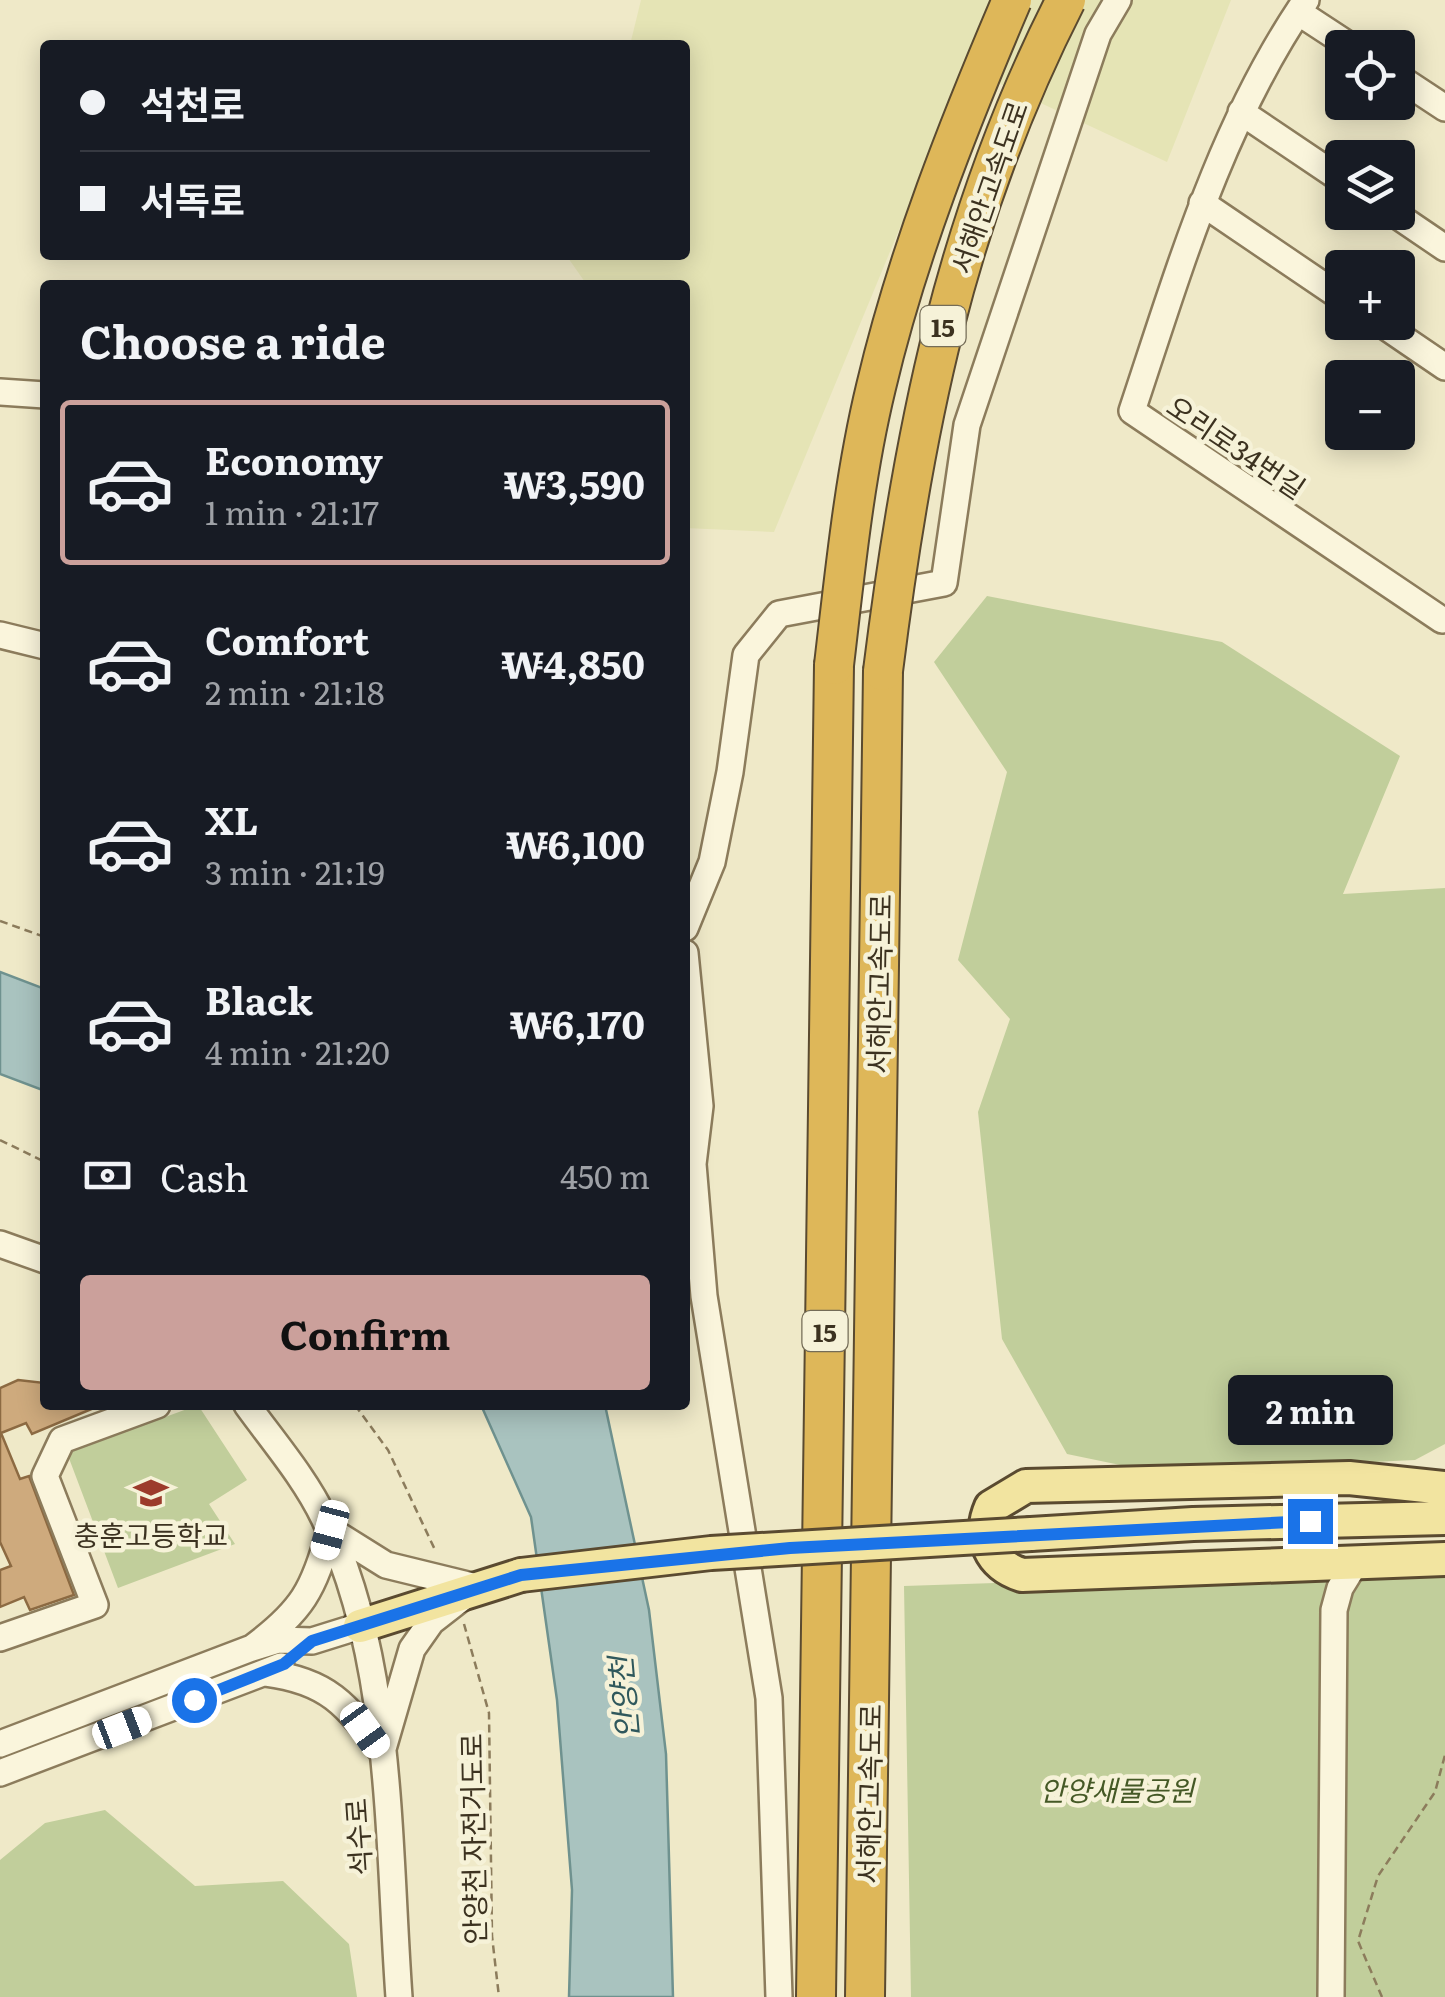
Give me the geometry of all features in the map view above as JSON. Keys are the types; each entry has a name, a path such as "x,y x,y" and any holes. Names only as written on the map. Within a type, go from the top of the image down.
{"highway":[{"name":"서해안고속도로","path":"816,1997 834,665 848,542 876,386 929,212 1012,0"},
{"name":"서해안고속도로","path":"866,1997 882,670 898,544 925,393 966,235 1029,74 1066,0"}],"main road":[{"path":"1445,1488 1349,1478 1062,1483 1026,1486 1004,1495 991,1506 985,1521 993,1555 1007,1570 1022,1575 1445,1558"},
{"path":"360,1626 521,1575 711,1553 1192,1524 1445,1518"}],"street":[{"path":"690,916 712,862 730,772 746,655 780,614 944,583 967,425 1098,34 1118,0"},
{"name":"오리로34번길","path":"1331,30 1302,6 1241,112 1202,203 1132,411 1444,620"},
{"path":"1415,88 1445,108"},
{"path":"1241,112 1325,169"},
{"path":"1202,203 1325,286"},
{"path":"1415,228 1445,248"},
{"path":"1405,340 1445,367"},
{"path":"0,392 40,395"},
{"path":"0,636 40,645"},
{"path":"690,1004 700,1106 693,1164 704,1296 769,1698 778,1997"},
{"path":"0,1244 40,1258"},
{"path":"0,1638 96,1605 45,1476 62,1440 143,1410"},
{"name":"석수로","path":"250,1410 330,1530 360,1626 382,1752 398,1997"},
{"path":"252,1648 299,1610 320,1569 330,1530 386,1564 476,1587"},
{"path":"1331,1997 1334,1610 1340,1588 1356,1562"},
{"path":"1315,1564 1334,1610"},
{"path":"382,1752 412,1649 430,1622 476,1587"},
{"path":"0,1773 266,1673 312,1641 360,1626"},
{"path":"0,1744 252,1648 278,1640 312,1641"},
{"path":"266,1673 330,1692 348,1707 382,1752"}],"path":[{"path":"0,921 40,935"},
{"path":"0,1140 40,1160"},
{"path":"359,1410 388,1450 436,1552"},
{"name":"안양천 자전거도로","path":"464,1624 488,1712 493,1794 491,1918 500,1997"},
{"path":"1382,1997 1358,1941 1378,1876 1435,1792 1445,1755"}],"green space":[{"path":"641,0 1231,0 1167,162 966,68 774,532 690,528 690,280 584,280 570,260 690,260 690,40 631,40"},
{"path":"987,596 1222,642 1400,756 1343,894 1445,888 1445,1444 1415,1460 1154,1472 1067,1454 1002,1339 978,1112 1010,1019 958,960 1007,772 934,662"},
{"path":"184,1410 201,1410 247,1480 209,1504 235,1544 118,1588 67,1453"},
{"name":"안양새물공원","path":"1445,1568 1445,1997 911,1997 904,1586"},
{"path":"105,1810 195,1886 283,1881 349,1944 357,1997 0,1997 0,1860 45,1823"}],"water":[{"path":"0,972 40,987 40,1089 0,1074"},
{"name":"안양천","path":"483,1410 606,1410 649,1610 666,1754 673,1997 569,1997 572,1890 557,1700 531,1517"}],"building":[{"path":"18,1380 40,1382 40,1410 89,1410 32,1434 26,1423 1,1433 20,1479 29,1476 74,1595 30,1610 24,1597 0,1607 0,1570 11,1566 0,1542 0,1388"}],"place":[{"name":"충훈고등학교","path":"151,1493"}],"route":[{"path":"194,1700 266,1673 312,1641 521,1575 711,1553 1192,1524 1310,1521"}]}
